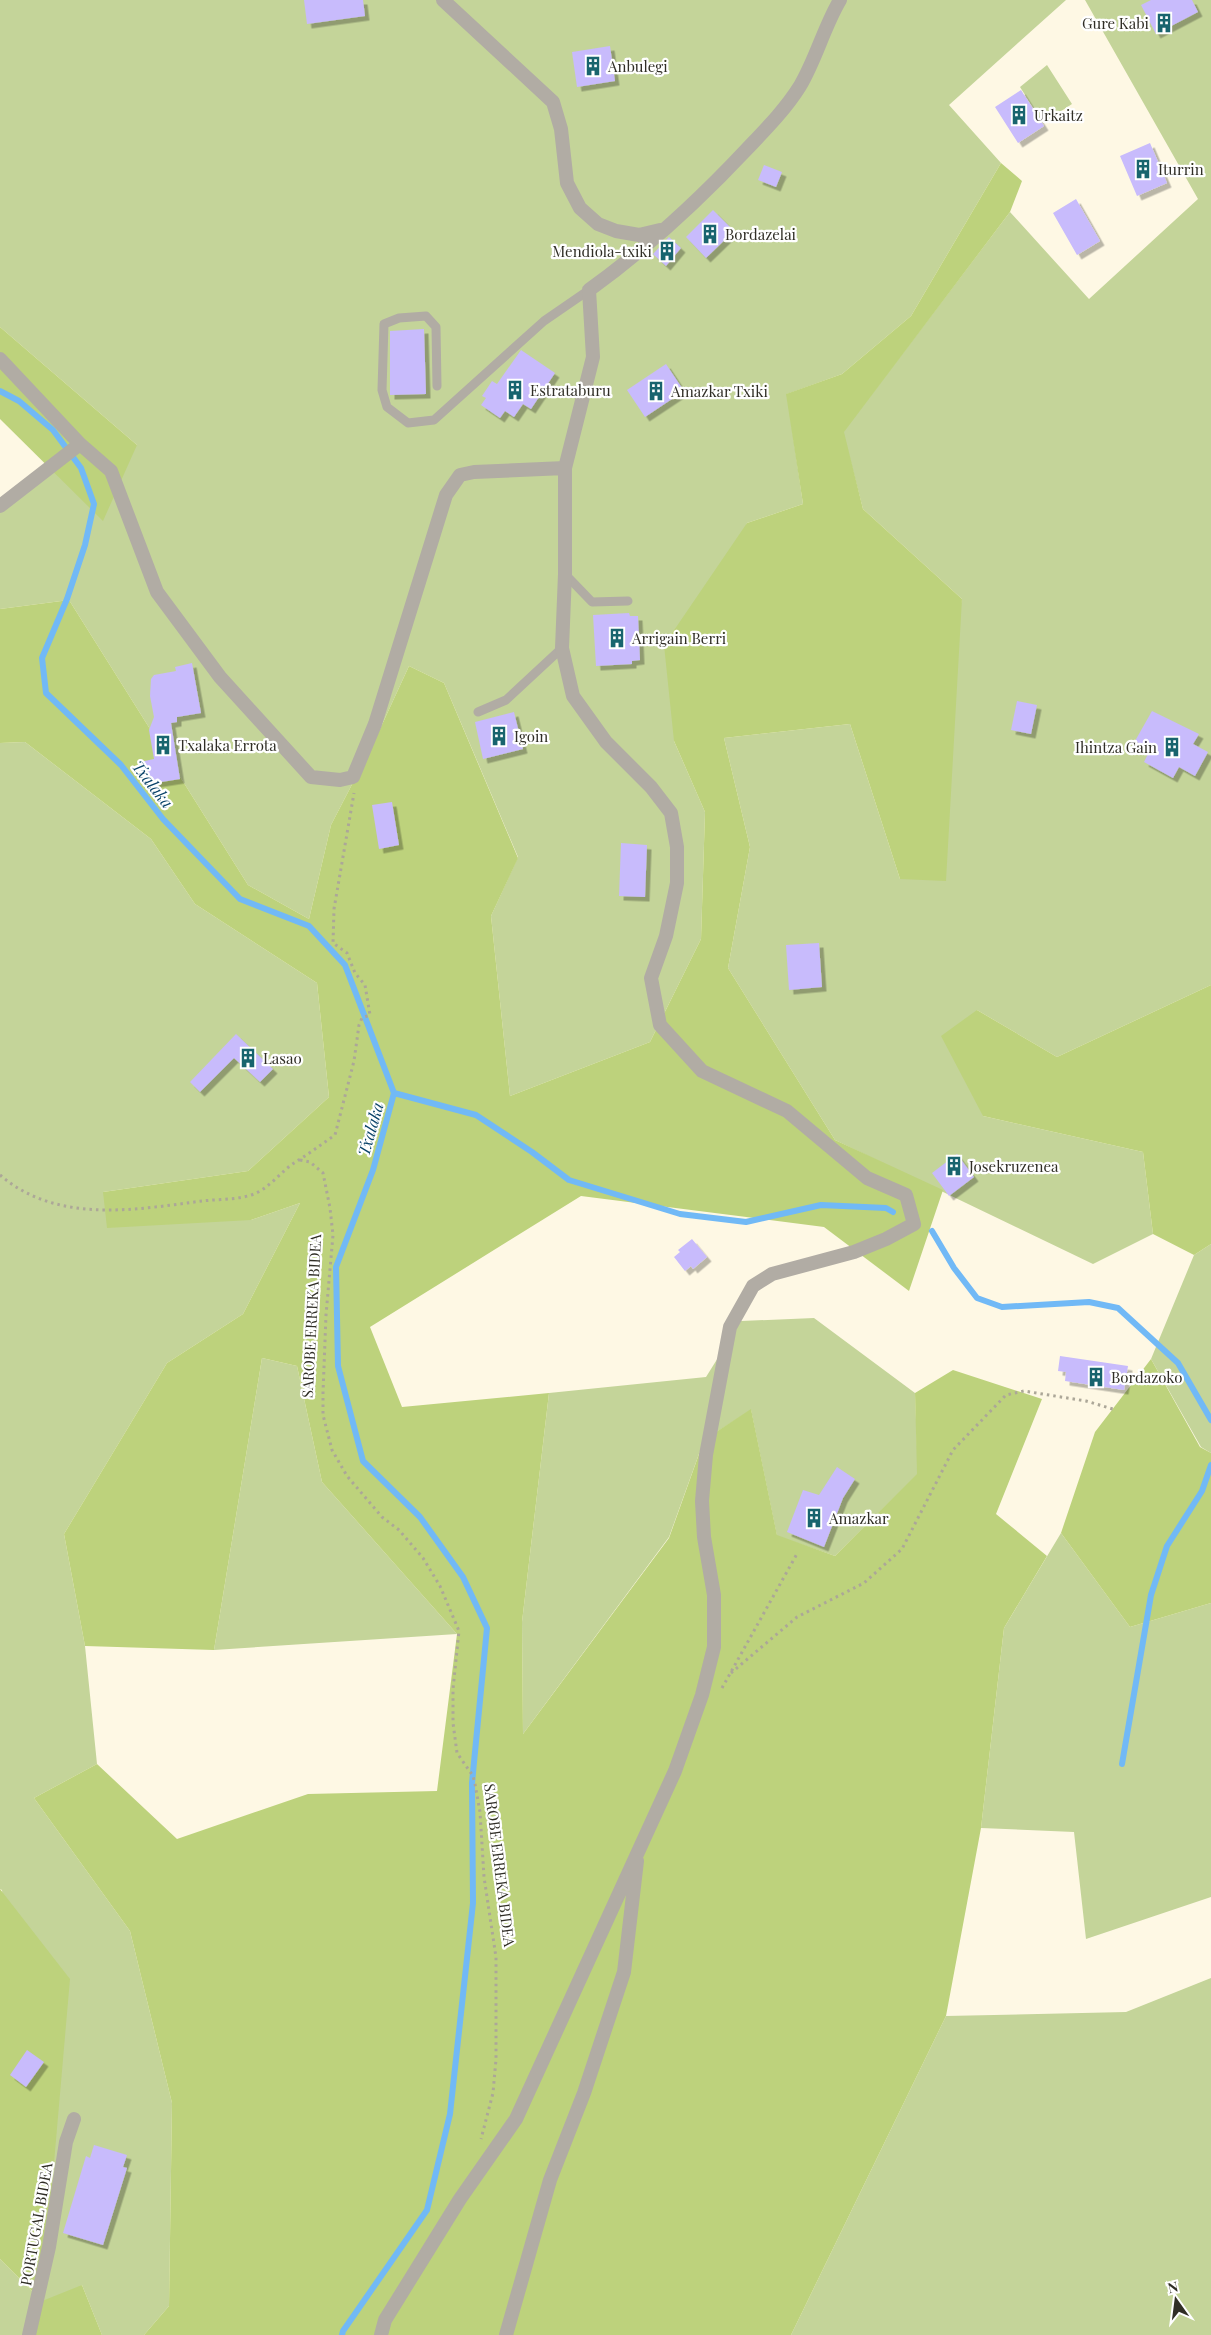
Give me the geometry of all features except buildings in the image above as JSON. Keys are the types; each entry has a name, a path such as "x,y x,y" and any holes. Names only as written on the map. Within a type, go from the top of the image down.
{"street":[{"path":"443,0 553,102 561,129 567,183 580,208 598,224 616,231 639,235 662,230"},
{"path":"381,2335 384,2320 445,2223 516,2119 675,1771 702,1694 714,1647 714,1595 704,1537 702,1501 706,1455 730,1327 753,1286 772,1274 854,1252 886,1240 914,1224 906,1195 867,1178 788,1111 702,1070 660,1025 651,978 666,936 677,883 677,847 671,813 651,787 606,742 573,696 562,648 565,574 565,468 593,357 589,290 616,270 686,211 781,113 800,85 840,0"},
{"path":"0,360 77,446 111,471 157,592 220,677 311,777 340,780 353,777 375,724 446,495 460,475 474,472 565,468"},
{"path":"0,506 77,446"},
{"path":"506,2335 550,2180 584,2093 624,1972 638,1849"},
{"name":"PORTUGAL BIDEA","path":"29,2335 49,2247 66,2142 74,2119"}],"lane":[{"path":"437,386 436,327 426,316 399,318 384,324 382,390 387,407 408,423 434,420 544,321 589,290"},
{"path":"565,574 592,602 628,601"},
{"path":"478,712 506,700 562,648"}],"path":[{"path":"0,1175 36,1197 58,1206 83,1210 116,1210 232,1199 255,1194 334,1135 352,1071 358,1025 362,1018 370,1015 365,985 355,973 347,953 333,942 334,908 358,766"},
{"name":"SAROBE ERREKA BIDEA","path":"300,1160 310,1162 323,1173 333,1235 326,1316 323,1394 323,1416 332,1450 347,1476 382,1517 414,1547 428,1565 440,1586 459,1632 454,1689 454,1733 457,1752 475,1784 480,1812 484,1877 496,1957 496,2059 493,2093 481,2140"},
{"path":"731,1673 797,1617 864,1583 902,1549 953,1450 1006,1395 1024,1391 1086,1401 1116,1410"},
{"path":"702,1694 719,1693 798,1552"}],"green space":[{"path":"0,0 1066,0 949,105 1001,163 911,316 842,374 787,394 803,504 747,523 674,741 705,812 701,939 650,1042 510,1096 491,916 518,857 444,683 409,666 374,742 331,825 309,919 248,885 69,600 0,609 0,499 46,465 137,445 0,327"},
{"path":"1085,0 1211,0 1211,985 1057,1057 977,1010 983,1116 1143,1152 1153,1234 1093,1264 835,1140 728,968 750,847 724,738 850,724 900,879 962,599 863,509 843,432 1010,212 1089,299 1198,199"},
{"path":"1047,65 1072,104 1043,123 1020,87"},
{"path":"1001,163 1022,181 1010,212 844,432 863,509 962,599 946,881 900,879 850,724 724,738 750,847 728,968 835,1140 943,1190 909,1291 824,1227 581,1196 370,1327 402,1407 549,1393 522,1622 523,1734 669,1538 704,1440 751,1409 777,1535 835,1556 917,1474 915,1393 953,1370 1042,1399 996,1514 1047,1556 1004,1628 981,1828 946,2016 791,2335 144,2335 169,2306 172,2103 130,1931 34,1798 97,1764 177,1839 308,1794 437,1791 457,1634 322,1482 297,1366 262,1358 214,1650 85,1646 64,1534 167,1363 243,1314 300,1203 251,1220 107,1228 103,1192 248,1171 329,1097 317,983 195,904 151,839 25,742 0,743 0,609 69,600 248,885 309,919 331,825 374,742 409,666 444,683 518,858 491,916 510,1096 650,1042 701,939 705,812 674,741 664,645 747,523 803,504 786,394 842,374 911,316"},
{"path":"0,327 137,445 103,521 0,419"},
{"path":"25,742 151,839 195,904 317,983 329,1097 248,1171 103,1192 251,1220 300,1203 243,1314 167,1363 64,1534 85,1646 97,1764 34,1798 130,1931 172,2103 169,2306 144,2335 102,2335 82,2285 33,2335 0,2335 0,2259 41,2300 2,1890 0,1889 0,743"},
{"path":"1211,985 1211,1244 1194,1255 1153,1234 1143,1152 983,1116 941,1036 977,1010 1057,1057"},
{"path":"1211,1244 1211,1453 1201,1447 1151,1359 1194,1255"},
{"path":"814,1318 915,1393 918,1474 835,1556 777,1536 751,1410 704,1440 669,1537 523,1734 522,1622 549,1393 706,1377 741,1321"},
{"path":"262,1358 297,1366 322,1482 457,1634 214,1650"},
{"path":"1151,1359 1200,1447 1211,1453 1211,1603 1130,1627 1061,1533 1095,1432"},
{"path":"1061,1533 1130,1627 1211,1603 1211,1897 1086,1939 1074,1832 981,1828 1004,1628"},
{"path":"0,1889 70,1979 42,2301 0,2259"},
{"path":"1211,1978 1211,2335 791,2335 946,2016 1126,2012"},
{"path":"82,2285 102,2335 33,2335 42,2301"}],"waterway":[{"name":"Txalaka","path":"0,391 19,401 53,430 81,468 94,504 85,545 67,599 42,658 46,693 121,765 163,819 240,899 309,926 345,965 394,1093 373,1170 336,1267 338,1366 363,1461 420,1517 463,1577 487,1628 472,1783 473,1903 450,2114 427,2210 342,2335"},
{"path":"394,1093 476,1115 532,1152 569,1180 680,1214 746,1222 821,1205 886,1208 893,1212"},
{"path":"932,1231 954,1268 977,1298 1002,1307 1089,1302 1118,1308 1178,1363 1211,1420"},
{"path":"1122,1764 1151,1595 1167,1546 1202,1491 1211,1465"}],"place":[{"name":"Gure Kabi","path":"1164,23"},
{"name":"Anbulegi","path":"593,66"},
{"name":"Urkaitz","path":"1019,115"},
{"name":"Iturrin","path":"1143,169"},
{"name":"Bordazelai","path":"710,234"},
{"name":"Mendiola-txiki","path":"667,251"},
{"name":"Estrataburu","path":"515,390"},
{"name":"Amazkar Txiki","path":"656,391"},
{"name":"Arrigain Berri","path":"617,638"},
{"name":"Igoin","path":"499,736"},
{"name":"Txalaka Errota","path":"163,745"},
{"name":"Ihintza Gain","path":"1172,747"},
{"name":"Lasao","path":"248,1058"},
{"name":"Josekruzenea","path":"954,1166"},
{"name":"Bordazoko","path":"1096,1377"},
{"name":"Amazkar","path":"814,1518"}]}
